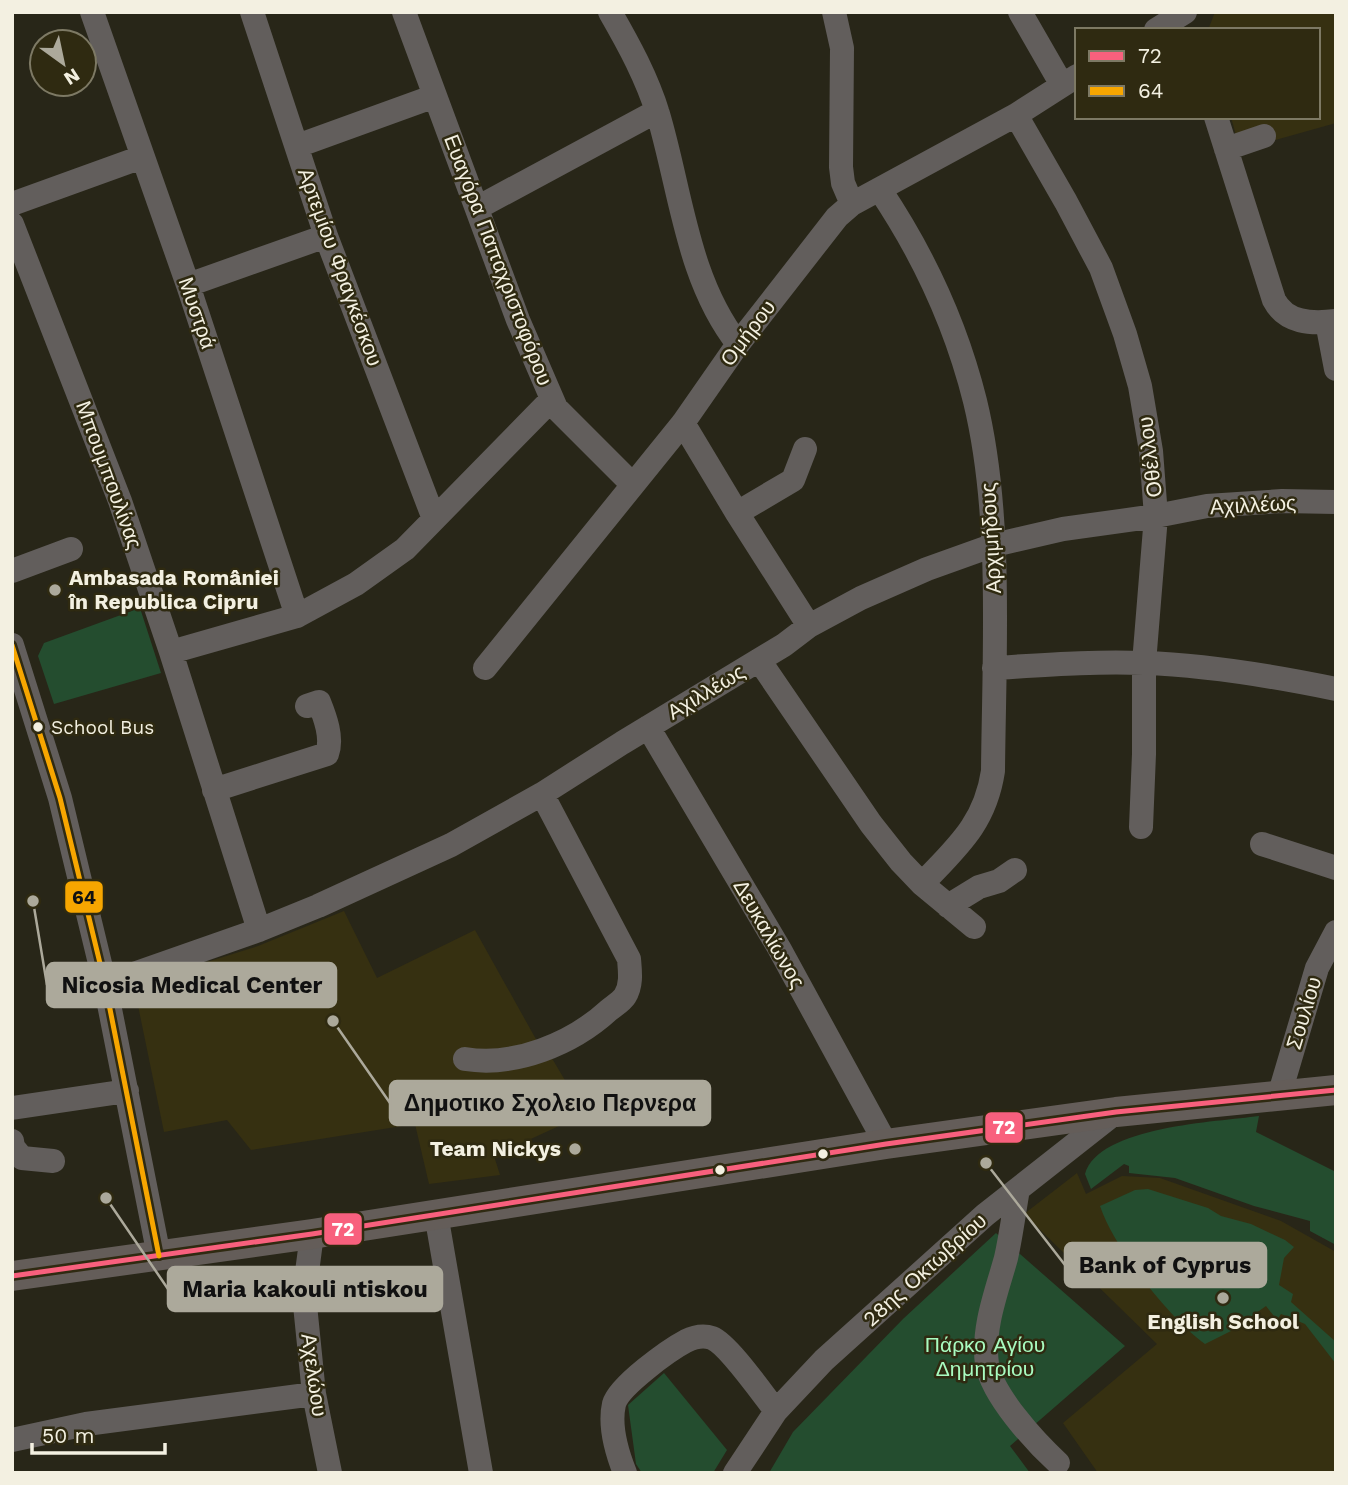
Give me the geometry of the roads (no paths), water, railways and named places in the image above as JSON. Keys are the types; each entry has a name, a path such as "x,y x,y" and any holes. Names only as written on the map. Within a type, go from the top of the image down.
{"main road":[{"path":"12,1276 312,1234 886,1143 1116,1112 1336,1090"}],"street":[{"name":"Μυστρά","path":"92,12 188,285 297,616"},
{"name":"Αρτεμίου Φραγκέσκου","path":"252,12 326,236 434,519"},
{"name":"Ευαγόρα Παπαχριστοφόρου","path":"404,12 518,320 556,408 632,484"},
{"path":"610,12 639,65 657,111 694,258 706,292 721,322 738,344"},
{"path":"834,12 842,48 841,167 843,183 852,204"},
{"path":"1020,12 1069,81"},
{"path":"1161,28 1185,18"},
{"name":"Ομήρου","path":"485,668 683,423 738,344 825,230 852,204 1016,115 1069,81"},
{"path":"297,146 435,96"},
{"path":"477,208 657,111"},
{"name":"Οθέλλου","path":"1016,115 1101,268 1140,386 1151,451 1156,516 1144,663 1144,754 1140,827"},
{"path":"1217,119 1274,300 1280,312 1294,320 1332,322 1336,369"},
{"path":"1226,149 1264,136"},
{"path":"12,204 142,158"},
{"name":"Αρχιμήδους","path":"880,190 924,261 952,328 975,401 988,470 993,545 993,771 989,793 981,814 960,844 922,884"},
{"name":"Μπουμπουλίνας","path":"12,223 120,500 259,930"},
{"path":"188,285 326,236"},
{"path":"171,652 297,616 356,584 405,549 552,399"},
{"path":"683,423 809,626"},
{"path":"737,513 793,480 805,449"},
{"name":"Αχιλλέως","path":"105,984 259,930 451,845 542,794 759,660 809,626 861,598 927,569 993,545 1063,529 1237,502 1336,502"},
{"path":"12,571 71,549"},
{"path":"12,645 60,798 105,984 159,1256"},
{"path":"759,660 871,824 922,884 974,927"},
{"path":"994,668 1144,663 1203,667 1336,689"},
{"path":"214,790 327,754 331,745 324,713 319,702 307,706"},
{"name":"Δευκαλίωνος","path":"648,727 779,948 886,1143"},
{"path":"465,1059 486,1062 542,1050 594,1024 625,996 631,977 629,959 542,794"},
{"path":"1262,844 1336,868"},
{"path":"948,906 979,887 999,881 1015,870"},
{"name":"Σουλίου","path":"1284,1096 1317,968 1336,932"},
{"path":"12,1108 127,1091"},
{"name":"28ης Οκτωβρίου","path":"735,1473 776,1411 824,1360 921,1271 1017,1189 1116,1112"},
{"path":"12,1141 22,1158 54,1161"},
{"path":"1017,1189 1006,1256 992,1310 987,1364 996,1386 1020,1422 1058,1463"},
{"path":"436,1214 481,1473"},
{"name":"Αχελώου","path":"312,1234 304,1295 314,1394 330,1473"},
{"path":"625,1473 615,1438 614,1403 639,1375 686,1340 698,1337 713,1338 727,1350 776,1411"},
{"path":"12,1440 86,1424 314,1394"}],"place":[{"name":"Ambasada României în Republica Cipru","path":"55,590"},
{"name":"School Bus","path":"38,727"},
{"name":"Nicosia Medical Center","path":"33,901"},
{"name":"Δημοτικο Σχολειο Περνερα","path":"333,1021"},
{"name":"Team Nickys","path":"575,1149"},
{"name":"Bank of Cyprus","path":"986,1163"},
{"name":"Maria kakouli ntiskou","path":"106,1198"},
{"name":"English School","path":"1223,1298"}],"park label":[{"name":"Πάρκο Αγίου Δημητρίου","path":"985,1357"}]}
